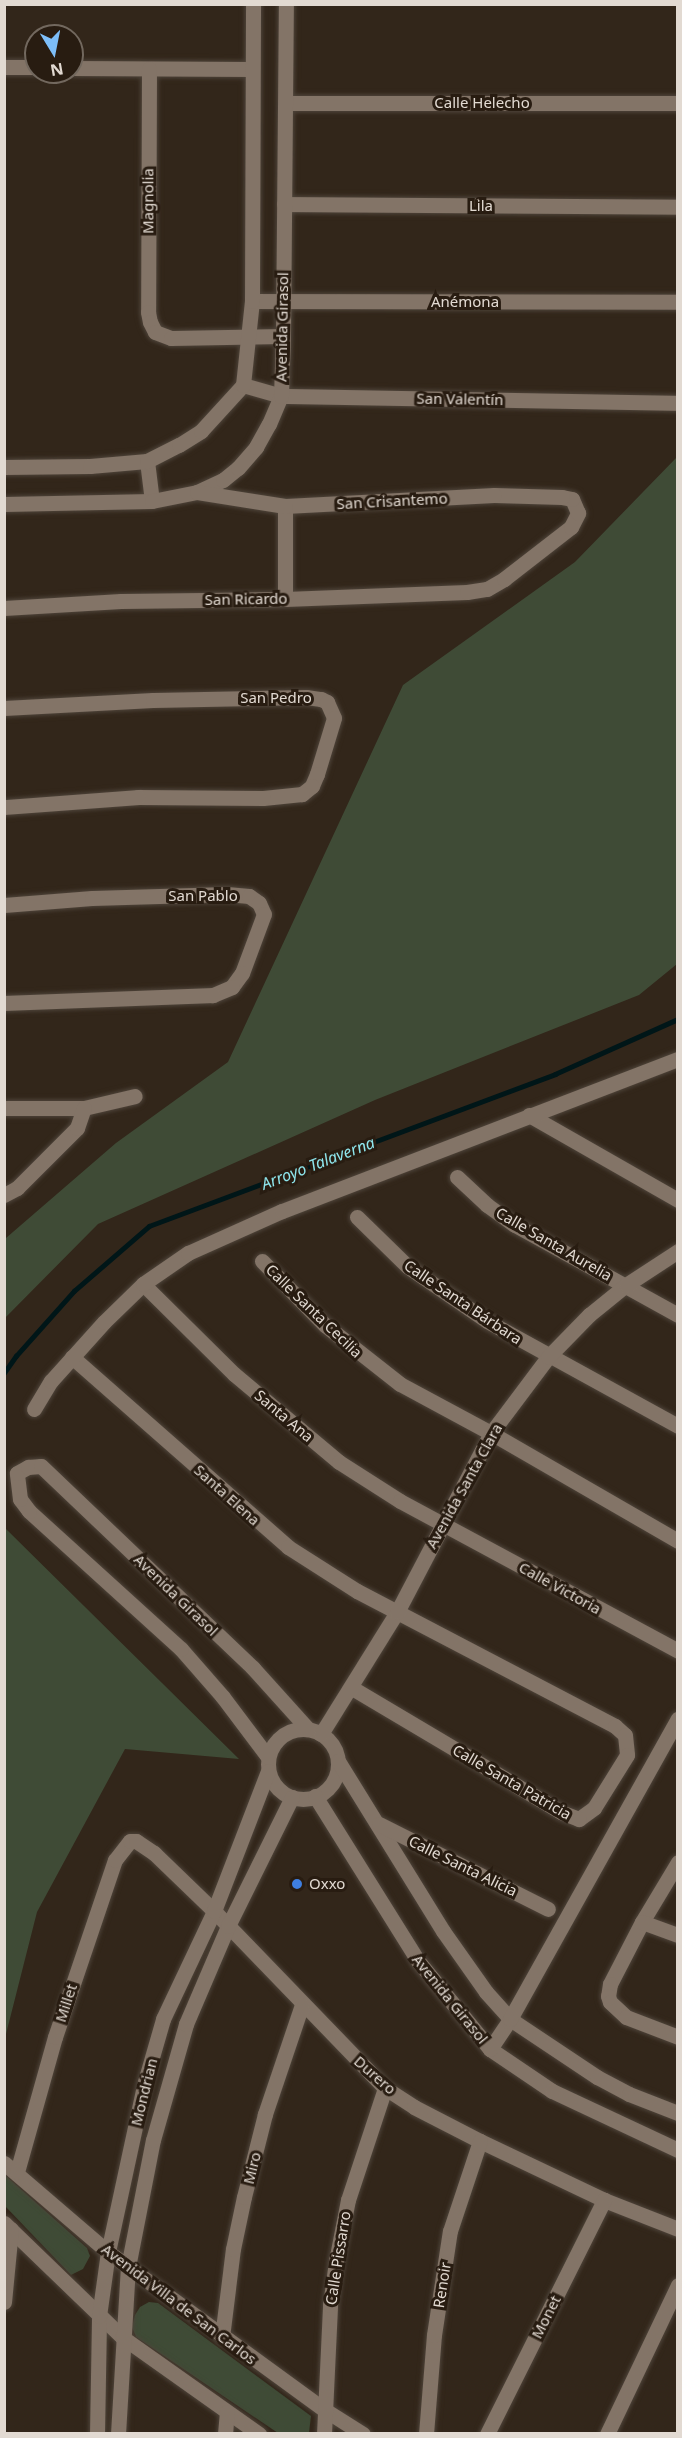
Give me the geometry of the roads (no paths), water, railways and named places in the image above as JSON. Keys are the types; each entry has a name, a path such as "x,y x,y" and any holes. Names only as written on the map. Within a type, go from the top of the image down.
{"street":[{"name":"Avenida Girasol","path":"243,385 252,301 253,4"},
{"name":"Avenida Girasol","path":"4,504 152,501 198,492 223,480 256,447 280,396 283,336 286,4"},
{"path":"4,67 24,67"},
{"path":"84,68 251,69"},
{"name":"Magnolia","path":"149,69 148,312 155,332 171,338 250,335"},
{"name":"Calle Helecho","path":"286,102 678,103"},
{"name":"Lila","path":"284,204 678,207"},
{"name":"Anémona","path":"252,301 678,302"},
{"path":"250,335 283,336"},
{"path":"4,467 90,466 147,461 201,431 243,385"},
{"name":"San Valentín","path":"243,385 280,396 678,403"},
{"path":"147,461 152,501"},
{"name":"San Crisantemo","path":"198,492 285,506 494,495 572,499 578,513 571,527 504,579 487,589"},
{"path":"285,506 285,599"},
{"name":"San Ricardo","path":"4,608 121,601 285,599 487,589"},
{"name":"San Pedro","path":"4,708 153,700 306,697 327,702 334,718 312,786 302,794 263,798 138,797 4,807"},
{"name":"San Pablo","path":"4,905 92,898 226,894 249,896 259,903 264,914 261,928 242,973 232,987 213,995 4,1003"},
{"path":"34,1409 51,1382 72,1358 143,1284 167,1265 234,1231 678,1059"},
{"path":"4,1108 84,1108 135,1096"},
{"path":"4,1195 17,1188 77,1128 84,1108"},
{"path":"529,1115 678,1200"},
{"name":"Calle Santa Aurelia","path":"457,1177 487,1205 515,1225 678,1315"},
{"name":"Calle Santa Bárbara","path":"357,1217 407,1266 487,1321 548,1357 678,1426"},
{"name":"Avenida Santa Clara","path":"315,1731 352,1688 397,1612 490,1433 548,1357 589,1315 626,1285 678,1251"},
{"name":"Calle Santa Cecilia","path":"262,1261 325,1326 374,1366 428,1400 490,1433"},
{"name":"Santa Ana","path":"143,1284 234,1374 310,1439 370,1483 444,1523"},
{"name":"Santa Elena","path":"72,1358 288,1547 324,1572 397,1612"},
{"path":"490,1433 678,1541"},
{"name":"Avenida Girasol","path":"268,1764 222,1696 181,1649 44,1526 20,1499 17,1473 28,1467 41,1466 253,1668 315,1731"},
{"name":"Calle Victoria","path":"444,1523 678,1651"},
{"name":"Calle Santa Patricia","path":"352,1688 570,1817 579,1819 587,1815 620,1767 627,1755 628,1744 625,1735 615,1726 397,1612"},
{"path":"490,2049 510,2019 678,1719"},
{"path":"338,1761 333,1782 315,1796 292,1797 281,1791 268,1764 278,1738 287,1732 315,1731 335,1750 338,1761 460,1957 510,2019 597,2077 628,2094 678,2113"},
{"name":"Mondrian","path":"97,2433 99,2316 108,2253 144,2085 163,2019 214,1911 268,1764"},
{"name":"Avenida Girasol","path":"315,1796 418,1961 490,2049 552,2091 678,2150"},
{"name":"Mondrian","path":"118,2433 128,2267 153,2140 186,2024 228,1926 292,1797"},
{"name":"Calle Santa Alicia","path":"377,1824 548,1909"},
{"name":"Durero","path":"130,1841 142,1843 214,1911 302,2005 385,2088 480,2141 604,2200 678,2229"},
{"name":"Millet","path":"11,2168 115,1860 130,1841"},
{"path":"678,1862 642,1922 610,1984 610,2002 626,2017 678,2037"},
{"path":"642,1922 678,1935"},
{"name":"Miro","path":"222,2337 233,2249 247,2187 265,2114 302,2005"},
{"name":"Calle Pissarro","path":"324,2433 330,2305 348,2200 385,2088"},
{"name":"Renoir","path":"426,2433 434,2335 450,2231 480,2141"},
{"name":"Avenida Villa de San Carlos","path":"11,2168 108,2253 324,2410 363,2433"},
{"name":"Monet","path":"488,2433 604,2200"},
{"path":"4,2302 8,2226"},
{"path":"8,2226 122,2337 259,2433"},
{"path":"607,2433 678,2285"},
{"path":"225,2433 227,2412"}],"waterway":[{"name":"Arroyo Talaverna","path":"4,1373 16,1356 74,1291 149,1226 555,1074 678,1019"}],"place":[{"name":"Oxxo","path":"297,1884"}]}
